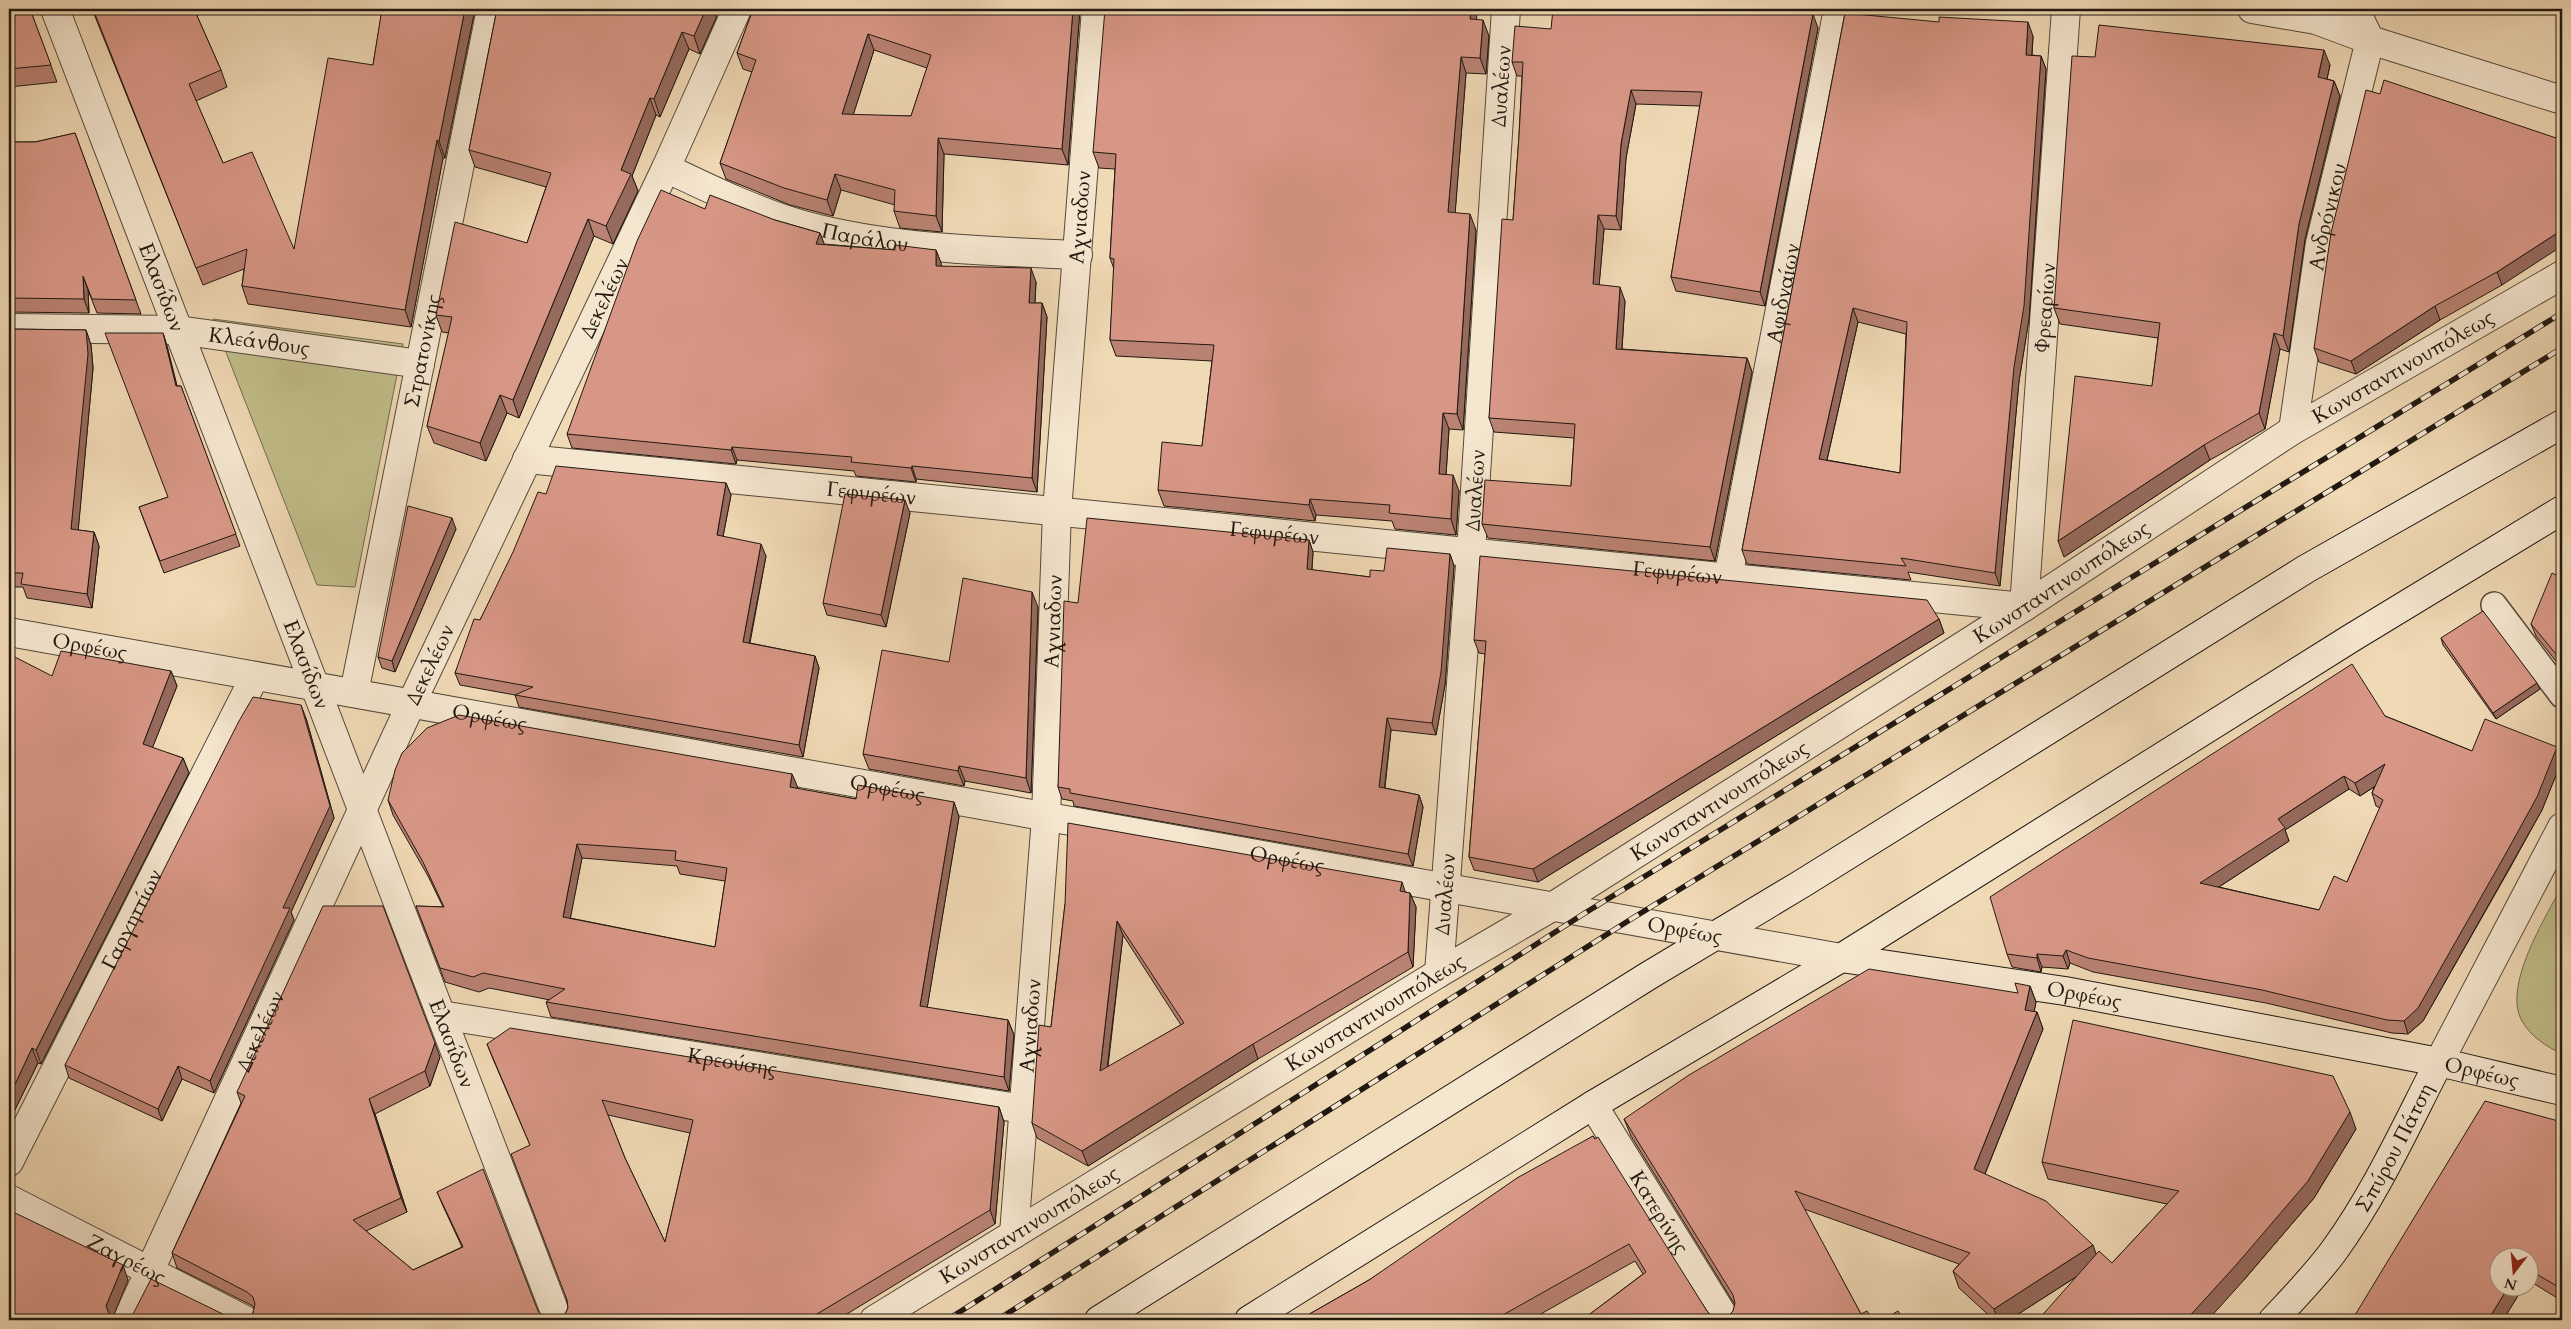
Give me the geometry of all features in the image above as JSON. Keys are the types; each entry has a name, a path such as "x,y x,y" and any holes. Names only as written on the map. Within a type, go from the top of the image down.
{"street":[{"name":"Ελασίδων","path":"56,9 558,1320"},
{"name":"Στρατονίκης","path":"354,694 491,9"},
{"name":"Δεκελέων","path":"127,1320 411,704 666,168 737,9"},
{"name":"Αχνιαδων","path":"1014,1234 1046,816 1056,511 1078,255 1096,9"},
{"name":"Δυαλέων","path":"1439,973 1471,552 1506,9"},
{"name":"Αφιδναίων","path":"1728,578 1838,9"},
{"name":"Φρεαρίων","path":"2024,607 2066,9"},
{"path":"2252,9 2316,20 2370,40 2562,100"},
{"path":"2355,9 2370,40"},
{"name":"Ανδρόνικου","path":"2293,430 2320,243 2370,40"},
{"name":"Παράλου","path":"666,168 730,199 803,225 878,239 958,250 1078,255"},
{"name":"Κωνσταντινουπόλεως","path":"874,1320 1439,973 1552,907 2024,607 2293,430 2562,275"},
{"name":"Κλεάνθους","path":"9,328 178,330 420,364"},
{"path":"1099,1320 1716,935 1803,884 2306,569 2562,424"},
{"name":"Γεφυρέων","path":"526,459 2024,607"},
{"path":"1249,1320 1593,1105 1841,958 2353,637 2562,510"},
{"name":"Ορφέως","path":"9,632 1841,958 2065,991 2439,1062 2562,1091"},
{"name":"Γαργηττίων","path":"9,1162 255,676"},
{"name":"Σπύρου Πάτση","path":"2273,1320 2312,1278 2361,1210 2562,827"},
{"name":"Κρεούσης","path":"441,1014 1023,1110"},
{"name":"Κατερίνης","path":"1593,1105 1726,1320"},
{"name":"Ζαγρέως","path":"9,1199 245,1320"}],"lane":[{"path":"2494,605 2562,695"}],"shaded area":[{"path":"213,319 403,344 355,587 317,585"},
{"path":"2562,886 2562,1054 2530,1032 2522,1021 2517,1006 2518,990 2528,952"}],"building":[{"path":"9,9 30,9 51,65 9,69"},
{"path":"93,9 194,9 221,70 189,84 223,163 252,152 294,249 328,58 373,65 382,9 465,9 439,141 437,140 405,310 242,286 247,249 196,268"},
{"path":"497,9 706,9 694,36 682,32 654,99 650,98 621,170 631,174 606,226 588,219 513,400 500,395 480,443 427,426 452,317 436,315 455,222 527,243 551,173 469,150"},
{"path":"753,9 1073,9 1062,149 938,138 936,216 894,211 895,190 835,174 827,200 784,188 720,163 756,60 737,53","holes":["868,34 931,55 911,116 842,114"]},
{"path":"1105,9 1471,9 1470,19 1483,20 1480,58 1461,57 1448,212 1470,214 1457,414 1443,413 1439,474 1453,475 1451,519 1389,513 1390,505 1310,499 1309,505 1158,490 1162,442 1202,446 1214,345 1110,340 1114,259 1110,258 1116,154 1093,152"},
{"path":"1553,9 1769,9 1813,14 1760,292 1671,277 1702,92 1631,90 1621,144 1616,216 1598,215 1593,284 1620,287 1616,349 1747,358 1710,547 1482,524 1485,480 1571,486 1575,424 1489,418 1502,219 1513,220 1519,136 1523,62 1512,62 1515,26 1551,29"},
{"path":"1845,13 1939,22 1939,17 2028,22 2026,55 2041,56 2024,306 2014,367 1995,573 1901,558 1906,566 1742,550","holes":["1853,308 1907,322 1900,473 1819,459"]},
{"path":"2099,25 2324,50 2318,77 2334,81 2299,224 2283,336 2274,333 2259,413 2204,445 2058,541 2075,376 2152,386 2160,323 2054,308 2072,56 2095,57"},
{"path":"2384,80 2562,140 2562,230 2497,272 2435,306 2351,361 2314,348 2331,233 2366,90 2380,94"},
{"path":"75,133 136,300 92,299 83,276 84,299 9,298 9,142 35,142"},
{"path":"661,190 705,209 710,195 775,220 820,233 816,244 895,250 895,245 936,250 936,266 1031,268 1029,303 1042,303 1032,478 851,462 852,457 732,447 731,450 567,434 637,241"},
{"path":"9,329 86,330 88,354 71,529 94,532 87,594 21,584 23,573 9,573"},
{"path":"105,333 163,333 176,386 181,386 236,534 160,561 139,507 168,497"},
{"path":"556,466 726,483 717,535 761,544 743,642 815,656 799,745 515,695 533,687 455,673 474,619 480,620 513,552 538,492 546,494"},
{"path":"845,494 905,500 881,615 823,603"},
{"path":"408,506 452,518 392,661 378,657"},
{"path":"1087,518 1309,540 1307,569 1370,577 1370,570 1384,571 1387,548 1450,554 1441,672 1432,723 1387,718 1379,787 1419,795 1408,854 1070,793 1070,789 1058,787 1064,601 1078,603"},
{"path":"1480,556 1927,600 1939,619 1533,869 1469,857 1486,641 1474,640"},
{"path":"2552,573 2562,578 2562,661 2531,624"},
{"path":"963,578 1032,592 1026,778 959,766 958,771 863,754 882,650 949,662"},
{"path":"2483,611 2537,683 2493,713 2441,638"},
{"path":"61,651 171,671 143,744 183,758 36,1050 32,1048 9,1097 9,654 52,676"},
{"path":"2352,664 2385,716 2472,751 2485,719 2557,747 2537,797 2505,855 2418,1008 2404,1021 2387,1020 2262,990 2088,958 2066,950 2063,956 2037,954 2037,958 2007,954 1990,897","holes":["2385,764 2372,793 2383,800 2347,882 2334,876 2319,910 2200,883 2285,828 2278,819 2344,776 2355,783"]},
{"path":"253,697 301,705 330,806 283,908 290,908 210,1081 178,1066 158,1109 65,1065 239,721"},
{"path":"459,715 792,774 790,787 856,799 858,785 954,802 920,1006 1008,1020 1004,1077 546,1002 565,989 483,973 473,977 440,968 416,906 444,907 423,862 388,800 395,770 402,753 427,728","holes":["577,844 676,851 675,860 727,868 715,947 563,917"]},
{"path":"1068,823 1402,882 1400,891 1410,893 1408,952 1253,1044 1082,1151 1032,1123 1039,1025 1051,1027 1065,904","holes":["1117,921 1184,1023 1100,1071"]},
{"path":"323,906 383,906 435,1043 425,1071 369,1099 401,1198 353,1220 413,1270 463,1247 437,1192 483,1169 538,1311 549,1320 242,1320 248,1319 253,1313 255,1304 253,1297 247,1292 172,1253 245,1096 237,1092"},
{"path":"1869,969 2018,993 2015,983 2030,986 2025,1010 2037,1012 1974,1169 2046,1201 2093,1245 1994,1309 1953,1271 1970,1253 1795,1191 1861,1314 1867,1311 1873,1320 1582,1320 1646,1272 1629,1244 1494,1320 1299,1320 1369,1280 1517,1178 1593,1136 1595,1139 1598,1137 1707,1311 1712,1317 1720,1319 1728,1316 1733,1311 1735,1303 1733,1295 1624,1119 1689,1075"},
{"path":"2073,1020 2333,1076 2350,1112 2308,1181 2186,1320 2038,1320 2099,1251 2112,1263 2179,1191 2042,1162"},
{"path":"510,1028 999,1107 990,1210 807,1320 558,1320 564,1316 568,1308 567,1300 511,1154 530,1145 487,1044","holes":["602,1100 693,1120 665,1242 625,1158"]},
{"path":"2485,1101 2562,1122 2562,1289 2538,1275 2538,1246 2488,1246 2488,1296 2503,1296 2488,1320 2352,1320"},
{"path":"9,1210 123,1265 106,1306 109,1314 116,1320 9,1320"},
{"path":"151,1279 237,1320 125,1320 131,1318"},
{"path":"1898,1311 1904,1320 1883,1320"}],"railway":[{"path":"947,1320 1585,913 2562,313"},
{"path":"997,1320 1628,921 2562,348"}]}
